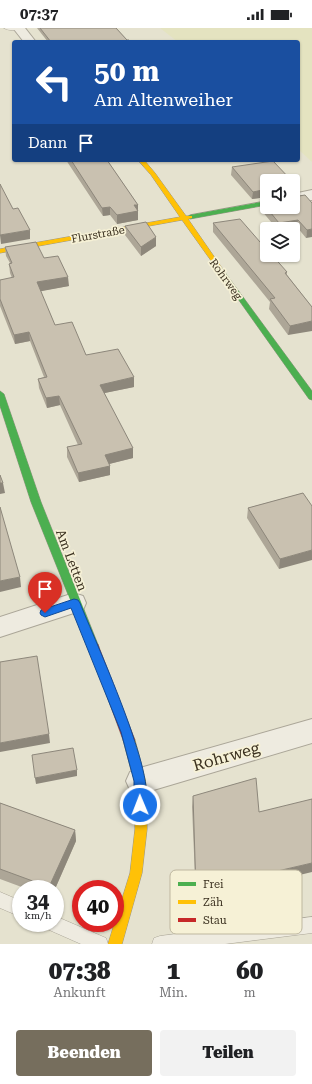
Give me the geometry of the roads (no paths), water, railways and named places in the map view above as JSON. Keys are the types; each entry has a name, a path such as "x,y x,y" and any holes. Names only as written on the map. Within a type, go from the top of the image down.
{"street":[{"path":"19,28 28,40"},
{"name":"Rohrweg","path":"143,162 153,174 183,219 312,397"},
{"path":"300,198 312,195"},
{"name":"Flurstraße","path":"0,251 260,204"},
{"name":"Am Letten","path":"0,394 36,502 74,603 126,732 140,781 141,829 136,873 116,944"},
{"path":"0,627 74,603"},
{"name":"Rohrweg","path":"140,781 312,731"}],"lane":[{"path":"6,28 19,28"},
{"path":"0,900 12,905"},
{"path":"302,926 312,925"},
{"path":"64,928 100,944"},
{"path":"160,944 240,934"}]}
